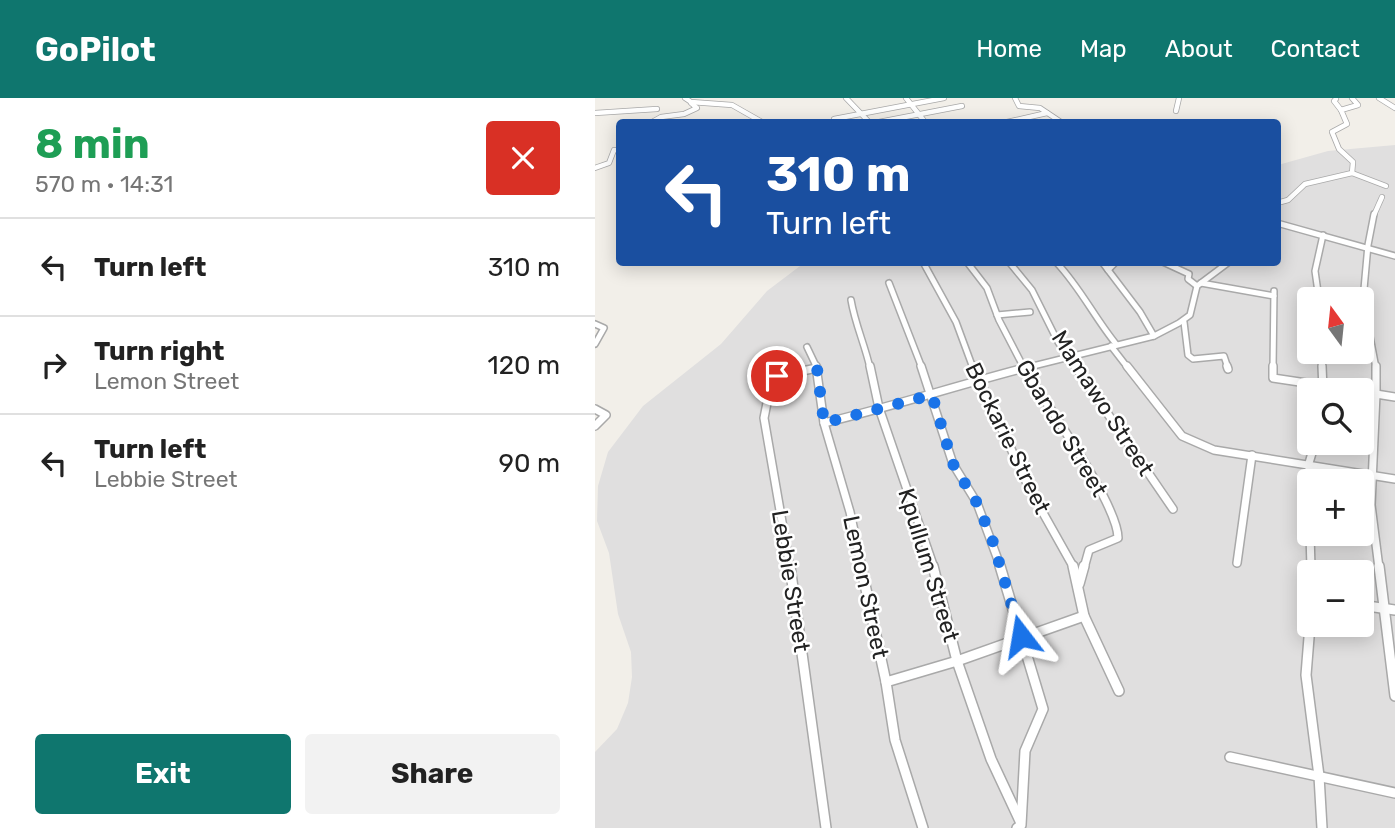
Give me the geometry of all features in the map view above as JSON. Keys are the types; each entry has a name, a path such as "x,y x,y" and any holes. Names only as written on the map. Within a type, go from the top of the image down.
{"street":[{"path":"656,119 687,115 697,108 685,98"},
{"path":"846,98 865,119"},
{"path":"906,98 923,119"},
{"path":"834,119 944,98"},
{"path":"1015,98 1019,106 1039,108 1057,119"},
{"path":"1176,111 1180,98"},
{"path":"1341,110 1358,105 1352,98"},
{"path":"1379,98 1395,108"},
{"path":"1336,99 1334,101 1348,123 1332,132 1333,138 1341,154 1353,162 1352,173"},
{"path":"691,102 732,105 757,119"},
{"path":"897,119 962,106"},
{"path":"595,113 657,109"},
{"path":"1021,119 1048,113"},
{"path":"595,168 609,163 616,150"},
{"path":"1281,202 1288,200 1305,184 1352,173 1386,186"},
{"path":"1382,197 1376,206 1368,246 1363,300 1369,338 1377,364 1374,475 1395,479"},
{"path":"1281,224 1368,246 1395,256"},
{"path":"1317,287 1315,271 1323,235"},
{"name":"Bockarie Street","path":"925,266 955,322 978,380 1029,488 1074,567 1084,616 1119,691"},
{"name":"Gbando Street","path":"970,266 987,288 997,315 1024,368 1106,501 1118,528 1118,538 1089,550 1079,585"},
{"name":"Mamawo Street","path":"1012,266 1032,290 1068,356 1174,509"},
{"path":"1060,266 1076,283 1114,345 1182,436 1214,450 1342,469"},
{"path":"1105,266 1140,312 1154,336"},
{"path":"1108,270 1112,266"},
{"path":"1172,266 1189,274 1188,279 1199,284 1274,293 1273,378 1297,383"},
{"path":"824,423 1068,356 1154,336 1165,327 1184,322 1189,317 1199,284 1221,266"},
{"path":"888,283 932,395 953,464 977,503 992,539 1043,709 1024,751 1019,826"},
{"name":"Kpullum Street","path":"851,300 854,319 865,345 879,408 936,575 957,661 991,759 1019,826"},
{"path":"997,315 1030,312"},
{"path":"1184,322 1188,355 1192,359 1224,355 1229,369"},
{"path":"595,324 604,328 595,344"},
{"name":"Lemon Street","path":"807,347 817,368 824,423 850,512 886,682 895,740 923,828"},
{"name":"Lebbie Street","path":"817,368 777,376 769,393 764,418 793,585 826,828"},
{"path":"1376,394 1395,397"},
{"path":"595,409 605,415 595,426"},
{"path":"1237,563 1252,455"},
{"path":"1309,469 1311,455"},
{"path":"1374,543 1395,696"},
{"path":"1374,607 1395,610"},
{"path":"886,682 957,661 1021,636 1084,616"},
{"path":"1309,637 1306,676 1319,776 1322,828"},
{"path":"1230,757 1395,793"}],"shaded area":[{"path":"1395,145 1395,828 595,828 595,752 617,729 628,703 632,677 631,652 618,614 609,553 597,521 598,486 608,452 643,406 721,344 767,291 800,266 1281,266 1281,164 1328,151"}],"route":[{"path":"777,376 817,368 824,423 932,395 953,464 977,503 992,539 1021,636"}]}
